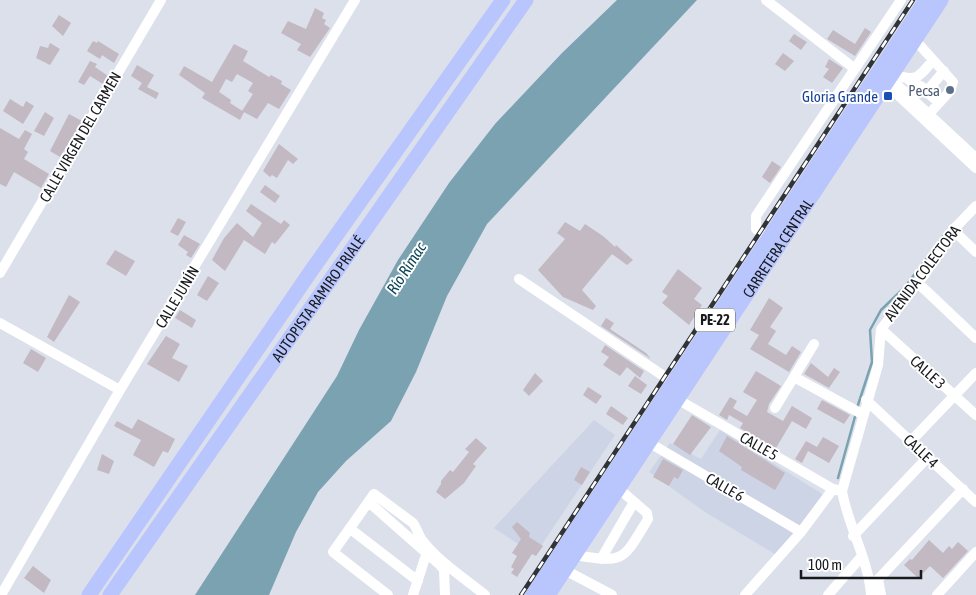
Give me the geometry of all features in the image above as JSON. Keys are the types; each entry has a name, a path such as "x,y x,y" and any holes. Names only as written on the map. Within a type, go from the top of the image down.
{"highway":[{"name":"AUTOPISTA RAMIRO PRIALÉ","path":"89,595 306,279 503,0"},
{"name":"AUTOPISTA RAMIRO PRIALÉ","path":"110,595 526,0"},
{"name":"CARRETERA CENTRAL","path":"533,595 558,568 574,555 885,76 926,0"},
{"name":"CARRETERA CENTRAL","path":"548,595 558,568 674,383 768,240 885,76 915,40 941,0"}],"street":[{"name":"CALLE VIRGEN DEL CARMEN","path":"0,273 161,0"},
{"name":"CALLE JUNÍN","path":"1,595 120,390 355,0"},
{"path":"766,0 855,69"},
{"path":"768,240 756,229 756,216 901,0"},
{"path":"915,40 953,82 953,86 929,114"},
{"path":"909,80 923,73 933,60"},
{"path":"911,97 924,89 944,71"},
{"path":"885,76 909,80 924,89 939,103"},
{"path":"885,76 911,97 976,158"},
{"path":"885,76 976,168"},
{"name":"AVENIDA COLECTORA","path":"837,490 878,365 881,329 918,282 953,230 976,206"},
{"path":"953,230 976,252"},
{"path":"519,279 674,383"},
{"path":"918,282 976,338"},
{"path":"0,323 120,390"},
{"name":"CALLE 3","path":"881,329 976,414"},
{"path":"776,408 814,344"},
{"path":"911,441 976,373"},
{"path":"794,377 862,414"},
{"name":"CALLE 5","path":"677,399 837,490"},
{"name":"CALLE 4","path":"866,400 976,502"},
{"name":"CALLE 6","path":"648,442 801,532"},
{"path":"853,536 928,457"},
{"path":"574,555 601,559 618,558 627,554 648,519 647,514 618,488"},
{"path":"745,595 837,490"},
{"path":"837,490 862,556 871,591"},
{"path":"871,591 878,579 963,490"},
{"path":"373,501 342,546 346,556 396,595"},
{"path":"373,501 440,572 439,595"},
{"path":"373,501 413,523 421,539 450,568 485,595"},
{"path":"373,501 333,552 388,595"},
{"path":"373,501 444,570 444,595"},
{"path":"601,559 634,502"},
{"path":"355,529 419,578"},
{"path":"937,595 976,552"},
{"path":"828,595 862,556"},
{"path":"413,595 427,560"},
{"path":"418,595 427,560"},
{"path":"558,568 612,595"},
{"path":"878,579 882,595"}],"shaded area":[{"path":"594,420 615,435 535,555 494,528"},
{"path":"720,430 827,497 775,554 705,512 649,472 670,443 701,459"}],"water":[{"name":"Río Rímac","path":"617,0 697,0 487,224 447,296 416,372 391,421 346,461 318,492 296,532 269,595 195,595 337,376 359,330 398,260 449,183 495,124 562,53"}],"building":[{"path":"315,8 324,13 322,18 326,20 324,24 330,28 310,57 297,50 301,44 281,33 288,21 306,29"},
{"path":"59,15 71,23 63,36 52,26"},
{"path":"865,28 871,32 855,56 827,39 833,30 855,44"},
{"path":"794,34 807,42 801,50 789,41"},
{"path":"93,41 97,43 98,41 119,54 114,63 102,55 100,59 87,51"},
{"path":"50,43 60,49 50,65 36,58 40,46 48,48"},
{"path":"234,44 248,51 243,61 269,77 271,75 282,81 281,84 291,90 279,109 268,103 257,119 244,112 240,120 202,98 205,93 179,75 184,66 212,82","holes":["237,74 253,83 248,91 253,94 242,111 219,92 226,79 232,82"]},
{"path":"783,53 794,61 785,71 775,64"},
{"path":"829,59 843,68 832,83 823,77 829,69 825,67"},
{"path":"90,61 97,64 95,67 108,76 103,84 90,76 84,85 78,82"},
{"path":"137,65 154,75 147,87 159,93 156,99 138,89 142,83 131,76"},
{"path":"10,99 23,107 26,101 34,106 23,124 3,111"},
{"path":"45,112 54,118 44,136 34,131"},
{"path":"69,114 82,121 60,157 50,151"},
{"path":"0,128 19,139 25,130 32,134 24,149 28,152 24,159 49,174 41,188 14,172 6,187 0,184"},
{"path":"279,144 298,159 293,164 288,160 277,178 272,175 270,177 263,171"},
{"path":"772,161 781,167 770,183 762,177"},
{"path":"265,185 280,196 275,203 260,192"},
{"path":"251,204 281,224 284,220 290,225 275,244 272,242 265,254 244,240 225,271 212,260 224,238 237,223 253,237 262,223 246,211"},
{"path":"178,218 186,222 178,236 170,232"},
{"path":"565,222 580,231 585,224 615,247 616,245 633,260 627,265 612,254 582,290 596,306 593,310 563,297 538,270 565,239 557,233"},
{"path":"184,235 200,244 191,258 186,255 188,252 178,245"},
{"path":"115,250 135,261 126,276 106,264"},
{"path":"678,269 702,288 694,299 702,305 689,325 662,303 668,296 662,292"},
{"path":"208,276 219,283 207,301 197,295"},
{"path":"69,295 80,302 54,342 47,337"},
{"path":"769,298 783,308 770,327 776,331 768,344 786,355 792,346 801,352 789,372 750,349 759,335 750,330"},
{"path":"180,310 196,320 192,328 175,318"},
{"path":"606,318 614,323 610,329 646,353 651,359 601,326"},
{"path":"166,336 180,344 172,358 188,366 179,382 147,364"},
{"path":"605,345 644,371 640,378 627,367 620,376 603,365 609,357 601,352"},
{"path":"31,349 46,358 38,372 23,363"},
{"path":"811,363 828,377 834,368 840,372 829,388 804,374"},
{"path":"756,371 781,386 769,404 767,412 783,421 792,406 812,418 806,429 792,421 776,448 740,428 743,423 729,415 727,420 719,415 730,397 737,401 733,408 747,416 757,400 743,392"},
{"path":"535,373 543,381 529,396 523,390"},
{"path":"635,376 647,385 641,394 628,386"},
{"path":"588,387 602,396 596,404 583,395"},
{"path":"822,400 850,415 844,424 817,409"},
{"path":"611,406 628,418 623,425 606,414"},
{"path":"692,415 711,427 690,455 673,444"},
{"path":"138,419 175,439 168,453 163,451 154,467 133,455 141,440 114,426 117,421 132,429"},
{"path":"727,436 785,473 775,490 741,470 742,467 719,451"},
{"path":"823,437 839,446 829,463 808,451 802,463 795,459 806,441 817,447"},
{"path":"476,438 487,448 473,464 476,466 464,483 445,499 436,492 441,481 450,470 453,472 469,452 465,449"},
{"path":"102,454 114,461 109,474 97,470"},
{"path":"663,459 683,470 678,479 674,477 669,486 653,477"},
{"path":"581,467 590,472 582,485 574,480"},
{"path":"517,522 530,533 529,537 543,546 536,556 532,554 517,577 511,573 514,569 511,567 517,556 512,553 521,539 512,527"},
{"path":"929,540 943,553 949,546 952,549 958,542 968,551 943,578 930,566 918,578 904,565 910,559 912,560"},
{"path":"33,566 51,580 44,593 24,578"}],"waterway":[{"path":"857,408 872,362 870,330 881,310 905,287 945,234"},
{"path":"838,478 856,413"}],"railway":[{"path":"521,595 913,0"}],"place":[{"name":"Pecsa","path":"950,90"},
{"name":"Gloria Grande","path":"888,96"}]}
